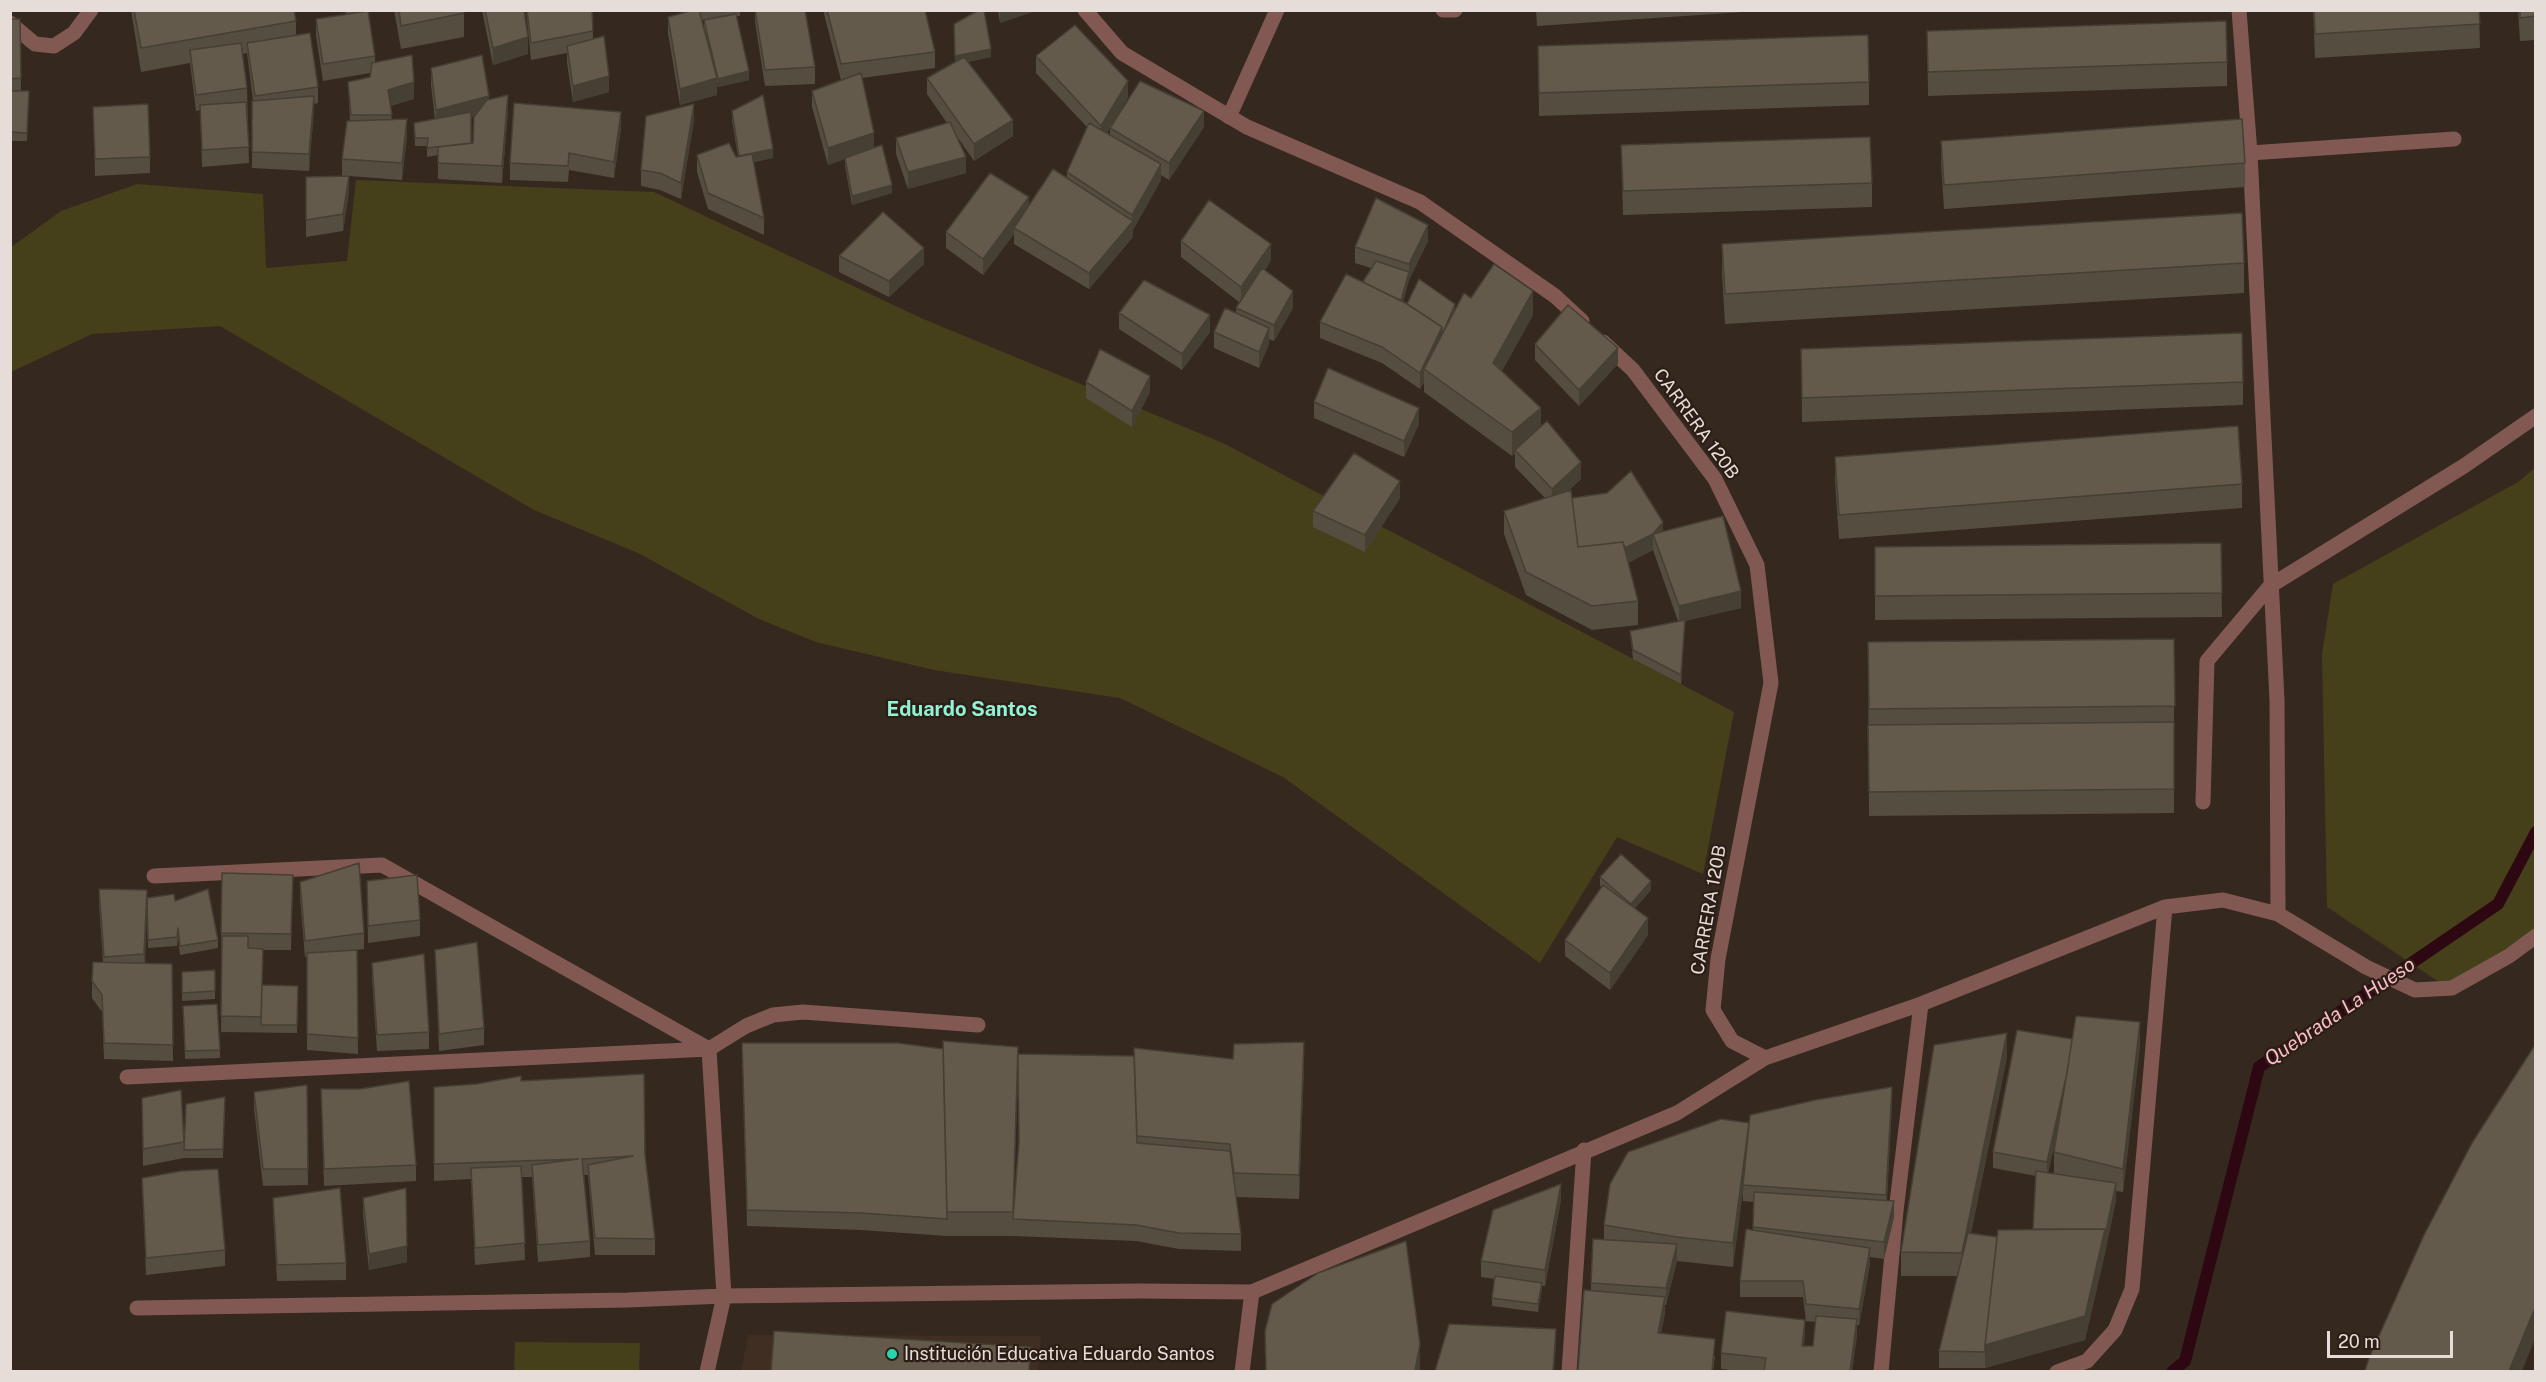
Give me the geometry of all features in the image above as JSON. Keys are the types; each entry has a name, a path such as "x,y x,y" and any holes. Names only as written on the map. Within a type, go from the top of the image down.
{"street":[{"path":"10,23 35,44 54,46 74,33 91,10"},
{"name":"CARRERA 120B","path":"1085,10 1122,53 1229,117 1420,202 1555,296 1633,370 1715,479 1757,565 1771,683 1718,959 1713,1010 1732,1041 1765,1058"},
{"path":"1229,117 1277,10"},
{"path":"1443,10 1448,12 1455,10"},
{"path":"2239,10 2250,153 2277,700 2278,914"},
{"path":"2250,153 2454,139"},
{"path":"2203,802 2206,661 2270,586 2464,466 2535,416"},
{"path":"154,876 382,865 709,1048"},
{"path":"137,1308 628,1300 724,1296 1139,1291 1252,1292 1584,1150 1677,1113 1765,1058 1921,1004 2165,907 2223,900 2278,914 2366,967 2415,990 2452,988 2509,956 2535,936"},
{"path":"2057,1371 2087,1361 2102,1346 2115,1330 2132,1289 2165,907"},
{"path":"1881,1371 1896,1211 1921,1004"},
{"path":"127,1077 709,1048 746,1026 773,1015 802,1012 978,1025"},
{"path":"707,1371 724,1296 709,1048"},
{"path":"1569,1371 1584,1150"},
{"path":"1242,1371 1252,1292"}],"shaded area":[{"path":"356,180 654,192 921,318 1223,443 1734,712 1703,874 1617,837 1540,963 1283,777 1120,698 934,670 816,642 759,619 638,553 534,510 220,326 92,334 11,372 10,248 61,211 137,184 263,194 266,268 347,261"},
{"path":"2535,468 2535,947 2454,992 2327,907 2322,654 2333,584 2518,482"},
{"name":"Institución Educativa Eduardo Santos","path":"748,1335 1041,1336 1038,1371 741,1372"},
{"path":"515,1342 640,1343 639,1371 514,1371"}],"building":[{"path":"134,10 294,10 296,21 141,48"},
{"path":"399,10 464,10 464,13 401,26"},
{"path":"485,10 524,10 528,37 493,48"},
{"path":"527,10 592,10 593,31 531,43"},
{"path":"699,10 717,78 680,89 668,17"},
{"path":"755,10 805,10 815,67 765,70"},
{"path":"827,10 925,10 935,52 841,64"},
{"path":"979,10 984,10 991,49 955,56 954,24"},
{"path":"2314,10 2479,10 2480,24 2315,34"},
{"path":"2520,10 2535,10 2535,16 2520,18"},
{"path":"368,11 375,56 323,64 316,19"},
{"path":"736,14 749,71 718,79 704,20"},
{"path":"10,19 20,19 21,78 10,79"},
{"path":"2226,21 2227,62 1928,72 1927,31"},
{"path":"1075,25 1128,81 1101,126 1036,56"},
{"path":"310,33 318,87 255,96 247,43"},
{"path":"1868,35 1869,82 1539,93 1538,46"},
{"path":"604,36 609,76 573,86 567,46"},
{"path":"241,43 247,88 196,95 190,50"},
{"path":"412,55 414,82 388,90 392,115 351,115 348,82 370,77 372,63"},
{"path":"482,55 489,96 436,110 431,68"},
{"path":"964,57 1013,120 974,144 927,78"},
{"path":"861,73 874,133 828,148 812,91"},
{"path":"1140,81 1204,111 1169,163 1110,128"},
{"path":"10,91 29,91 27,133 10,132"},
{"path":"508,95 502,166 438,163 438,147 473,143 474,117 487,100"},
{"path":"763,95 773,149 739,156 732,111"},
{"path":"314,96 309,154 252,152 252,101"},
{"path":"246,102 249,147 202,150 200,105"},
{"path":"514,103 621,112 614,162 569,153 568,166 510,163"},
{"path":"148,104 150,157 95,159 93,107"},
{"path":"694,104 681,183 660,173 641,170 646,116"},
{"path":"471,112 471,143 427,148 428,138 415,138 414,123"},
{"path":"407,119 402,163 342,159 347,121"},
{"path":"2242,119 2245,163 1944,185 1941,141"},
{"path":"950,122 966,157 908,172 896,138"},
{"path":"1089,123 1161,164 1132,215 1067,172"},
{"path":"1870,137 1872,183 1623,191 1621,145"},
{"path":"729,143 736,157 752,154 764,218 708,193 697,155"},
{"path":"882,145 892,185 852,196 845,158"},
{"path":"1053,169 1133,221 1089,273 1014,228"},
{"path":"990,173 1029,197 983,259 946,232"},
{"path":"349,176 343,214 306,220 306,177"},
{"path":"1376,198 1428,225 1409,264 1355,247"},
{"path":"1209,200 1271,244 1241,287 1181,241"},
{"path":"883,212 924,248 889,281 839,256"},
{"path":"2242,213 2244,263 1725,294 1722,244"},
{"path":"1376,261 1409,272 1401,301 1363,282"},
{"path":"1494,264 1533,291 1493,363 1541,408 1512,432 1424,369 1464,293 1471,298"},
{"path":"1262,268 1293,291 1274,325 1236,308"},
{"path":"1346,274 1404,302 1442,327 1420,373 1382,347 1320,322"},
{"path":"1419,279 1455,304 1442,335 1442,327 1407,304"},
{"path":"1144,280 1210,315 1182,354 1119,313"},
{"path":"1568,305 1618,348 1579,390 1535,344"},
{"path":"1225,308 1269,328 1259,352 1214,332"},
{"path":"2242,333 2243,382 1802,398 1801,349"},
{"path":"1100,349 1150,376 1132,411 1086,382"},
{"path":"1328,368 1419,408 1404,441 1314,402"},
{"path":"1547,421 1581,462 1552,489 1515,450"},
{"path":"2238,426 2242,484 1839,515 1835,457"},
{"path":"1354,453 1400,481 1365,535 1313,511"},
{"path":"1631,471 1663,522 1653,534 1625,548 1623,542 1578,547 1572,498 1607,493"},
{"path":"1571,490 1578,547 1623,542 1638,601 1592,606 1526,572 1504,511"},
{"path":"1723,516 1741,591 1679,606 1653,534"},
{"path":"2221,543 2222,593 1875,596 1875,547"},
{"path":"1685,620 1681,675 1633,650 1630,631"},
{"path":"2174,639 2175,706 1869,709 1868,642"},
{"path":"2174,722 2174,789 1869,792 1868,725"},
{"path":"1621,854 1651,881 1631,904 1600,877"},
{"path":"359,863 364,933 305,941 300,882"},
{"path":"222,873 293,875 291,934 221,933"},
{"path":"417,875 420,920 368,926 367,881"},
{"path":"1603,885 1648,918 1610,973 1565,940"},
{"path":"99,889 147,890 144,954 104,957"},
{"path":"208,889 218,940 180,946 178,928 177,937 148,940 147,898 174,894 175,901"},
{"path":"222,936 248,936 248,948 263,949 261,1017 221,1016"},
{"path":"477,942 484,1028 439,1034 435,950"},
{"path":"357,950 358,1038 307,1034 307,953"},
{"path":"424,954 429,1032 377,1035 372,963"},
{"path":"93,962 172,964 173,1045 104,1043 102,995 92,981"},
{"path":"215,970 215,991 182,993 182,972"},
{"path":"262,985 298,986 297,1025 261,1025"},
{"path":"217,1004 220,1050 185,1051 183,1006"},
{"path":"2076,1016 2140,1022 2123,1169 2054,1152"},
{"path":"2017,1030 2072,1039 2067,1073 2047,1162 1993,1152"},
{"path":"2007,1033 1962,1253 1901,1252 1934,1045"},
{"path":"943,1041 1018,1047 1013,1212 947,1212"},
{"path":"1304,1042 1299,1175 1234,1173 1230,1144 1137,1136 1134,1048 1233,1059 1234,1044"},
{"path":"742,1043 898,1043 943,1049 947,1219 861,1213 747,1210"},
{"path":"2535,1045 2535,1308 2509,1371 2365,1371 2424,1235 2472,1143"},
{"path":"1018,1054 1134,1056 1137,1143 1230,1151 1241,1234 1179,1233 1136,1225 1013,1219 1019,1141"},
{"path":"644,1074 645,1155 655,1239 595,1238 588,1165 633,1156 582,1159 590,1241 538,1245 532,1165 578,1159 434,1164 434,1087 476,1084 521,1076 521,1081"},
{"path":"409,1081 416,1165 324,1169 321,1089 360,1089"},
{"path":"307,1085 308,1169 263,1169 254,1092"},
{"path":"1892,1087 1886,1195 1743,1185 1750,1115 1815,1100"},
{"path":"181,1090 184,1142 143,1149 142,1098"},
{"path":"225,1097 223,1149 184,1150 186,1104"},
{"path":"1721,1119 1749,1123 1733,1243 1604,1225 1610,1184 1628,1152"},
{"path":"521,1166 525,1243 475,1248 471,1168"},
{"path":"218,1169 225,1250 146,1258 142,1178 181,1171"},
{"path":"2036,1171 2116,1183 2105,1236 2105,1229 2033,1229"},
{"path":"1561,1184 1545,1270 1481,1261 1493,1210"},
{"path":"340,1188 346,1263 277,1265 273,1198"},
{"path":"406,1188 407,1246 369,1254 363,1198"},
{"path":"1754,1192 1894,1201 1884,1242 1753,1227"},
{"path":"1746,1229 1870,1248 1859,1309 1806,1304 1803,1281 1740,1281"},
{"path":"2105,1229 2085,1316 1985,1345 1998,1230"},
{"path":"1968,1233 1997,1237 1985,1352 1939,1351"},
{"path":"1593,1239 1677,1244 1666,1288 1591,1283"},
{"path":"1406,1241 1420,1344 1415,1371 1266,1371 1265,1331 1272,1304 1318,1273"},
{"path":"1495,1276 1542,1283 1538,1304 1492,1298"},
{"path":"1584,1290 1665,1297 1658,1333 1715,1339 1712,1371 1578,1371"},
{"path":"1726,1311 1805,1320 1802,1346 1813,1346 1816,1316 1857,1319 1850,1371 1764,1371 1766,1358 1721,1353"},
{"path":"1449,1324 1556,1329 1553,1371 1435,1371"},
{"name":"Institución Educativa Eduardo Santos","path":"774,1331 1031,1347 1029,1371 771,1371"}],"waterway":[{"name":"Quebrada La Hueso","path":"2172,1372 2185,1361 2259,1067 2498,904 2536,832"}],"place":[{"name":"Institución Educativa Eduardo Santos","path":"892,1354"}],"district":[{"name":"Eduardo Santos","path":"962,710"}]}
